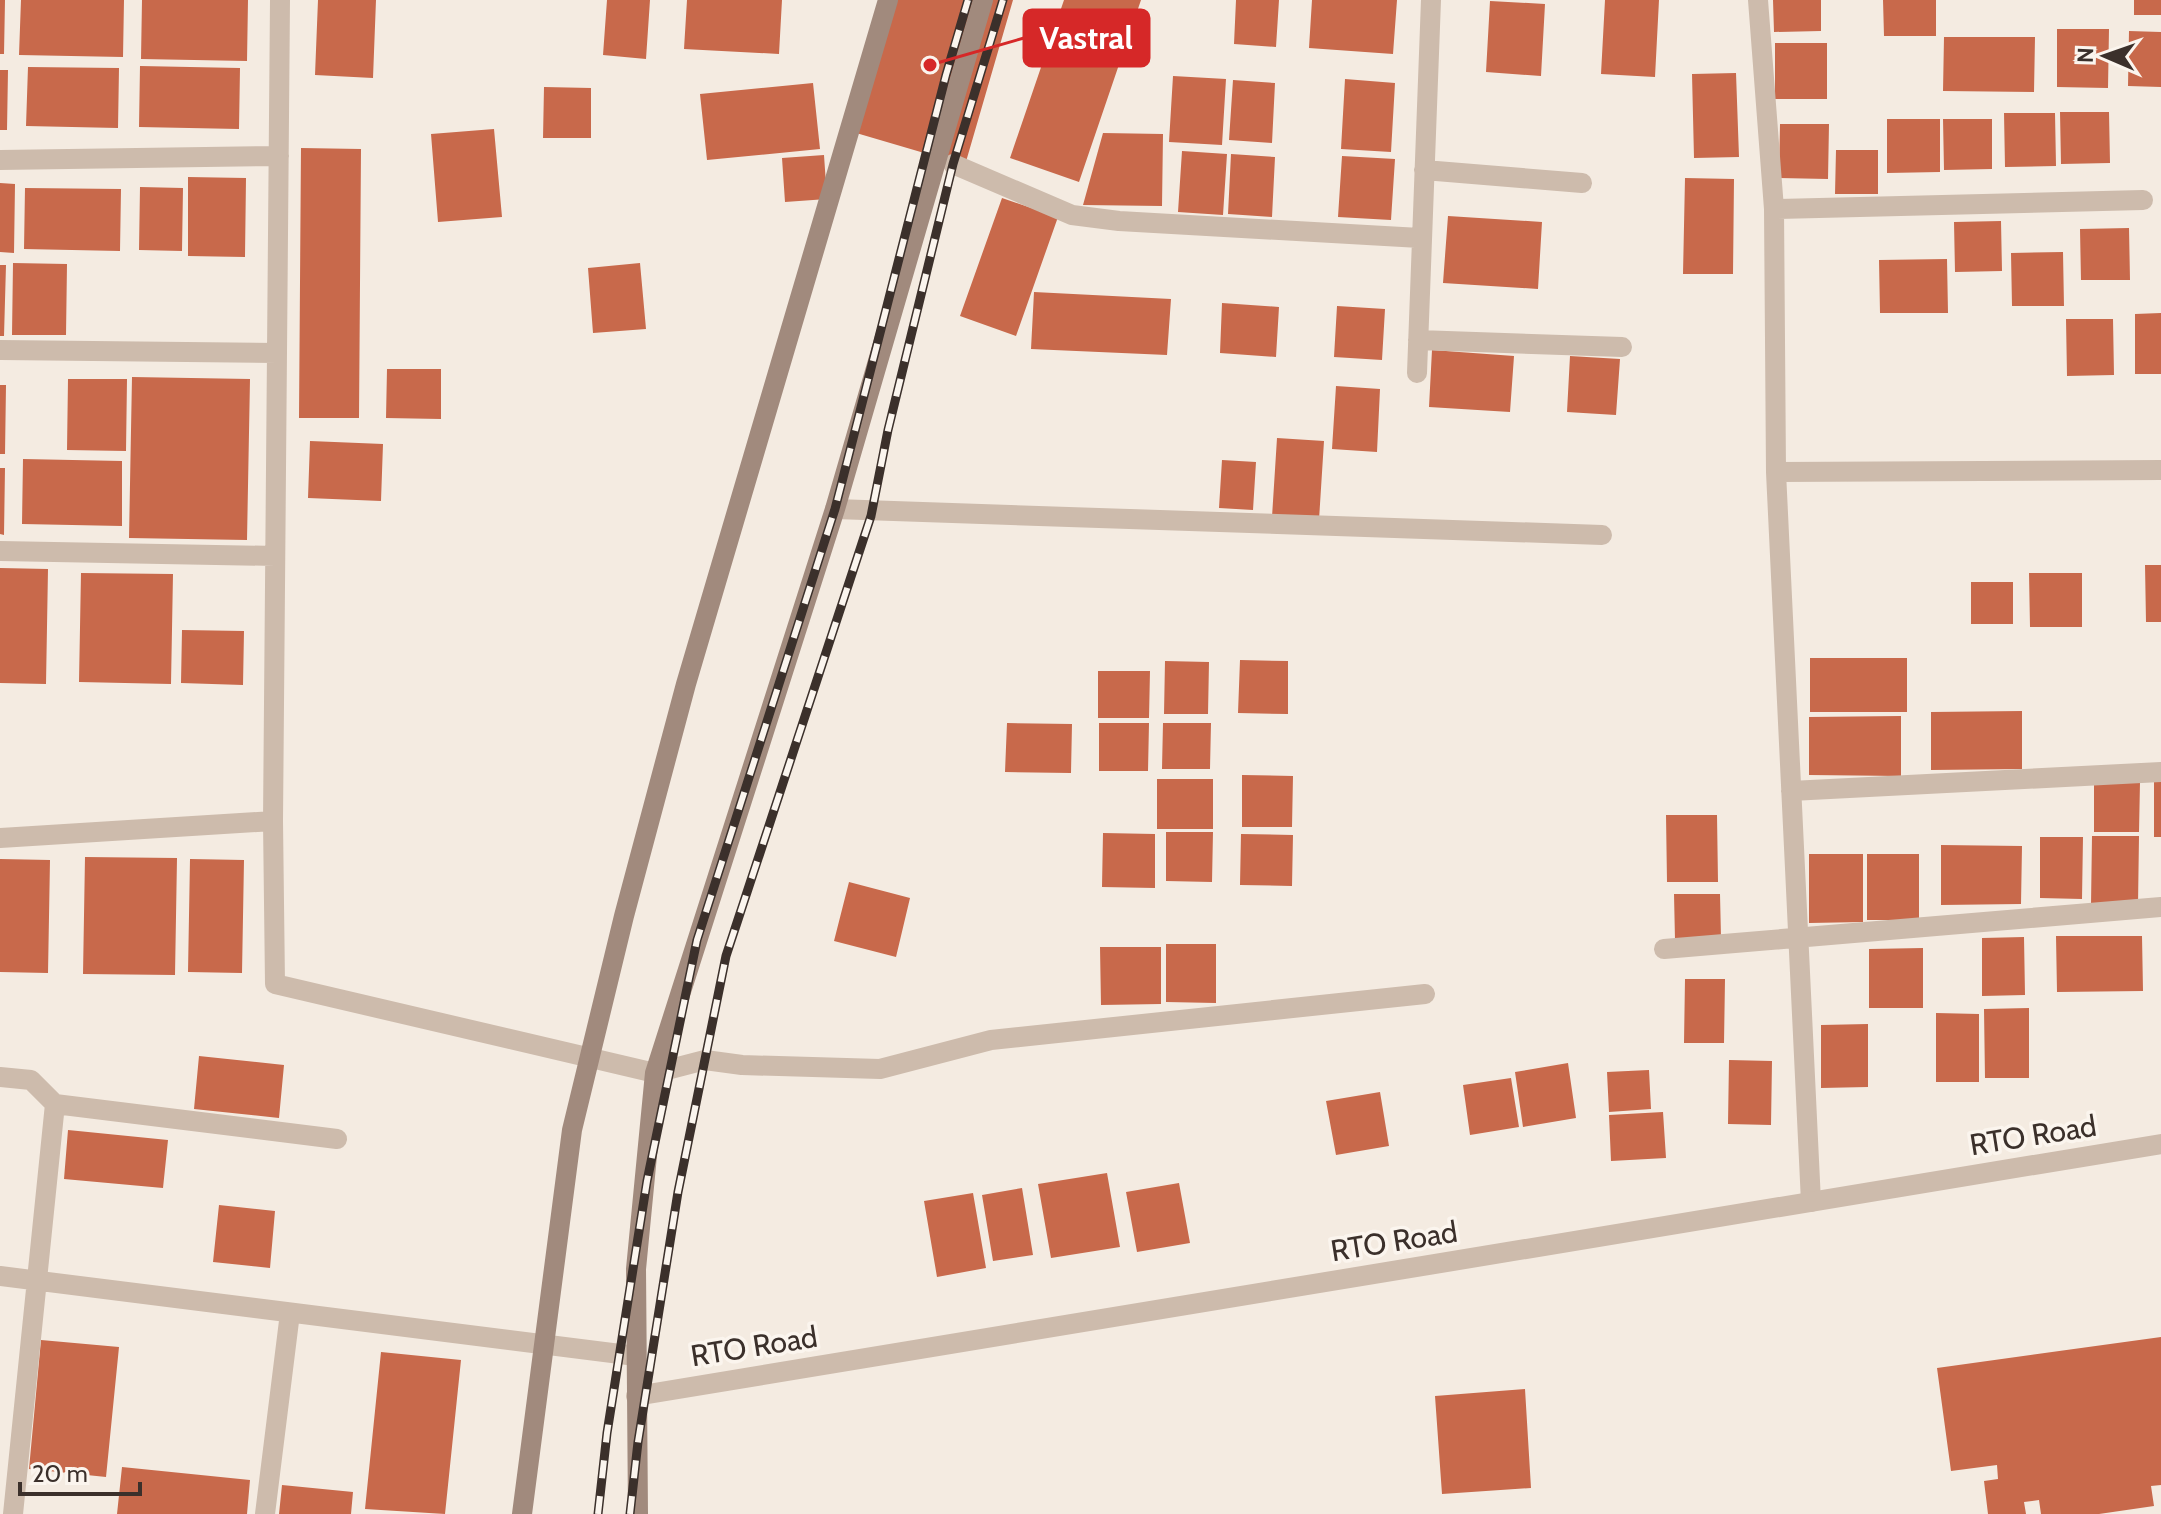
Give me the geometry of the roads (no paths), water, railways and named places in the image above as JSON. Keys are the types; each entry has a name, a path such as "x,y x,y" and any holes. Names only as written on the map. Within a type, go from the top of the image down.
{"main road":[{"path":"522,1514 572,1130 624,916 686,684 888,0"},
{"path":"638,1514 636,1269 655,1073 835,509 983,0"}],"street":[{"path":"280,0 273,821 275,984 655,1073 705,1060 742,1065 880,1069 991,1040 1425,994"},
{"path":"1417,373 1431,0"},
{"path":"1758,0 1774,209 1776,472 1811,1202"},
{"path":"0,160 279,156"},
{"path":"953,164 1072,215 1119,221 1420,238"},
{"path":"1424,170 1582,183"},
{"path":"1774,209 2143,200"},
{"path":"1418,340 1622,347"},
{"path":"0,350 277,353"},
{"path":"1776,472 2161,470"},
{"path":"835,509 1602,535"},
{"path":"0,551 275,556"},
{"path":"1791,791 2161,772"},
{"path":"0,838 273,821"},
{"path":"1664,949 2161,907"},
{"path":"0,1077 31,1080 55,1104 337,1139"},
{"path":"13,1514 55,1104"},
{"name":"RTO Road","path":"636,1396 2161,1144"},
{"path":"0,1276 636,1356"},
{"path":"265,1514 290,1313"}],"railway":[{"path":"598,1514 607,1433 647,1181 697,940 835,509 968,0"},
{"path":"630,1514 638,1442 678,1192 726,956 871,516 888,430 953,164 1003,0"}],"place":[{"name":"Vastral","path":"930,65"}]}
